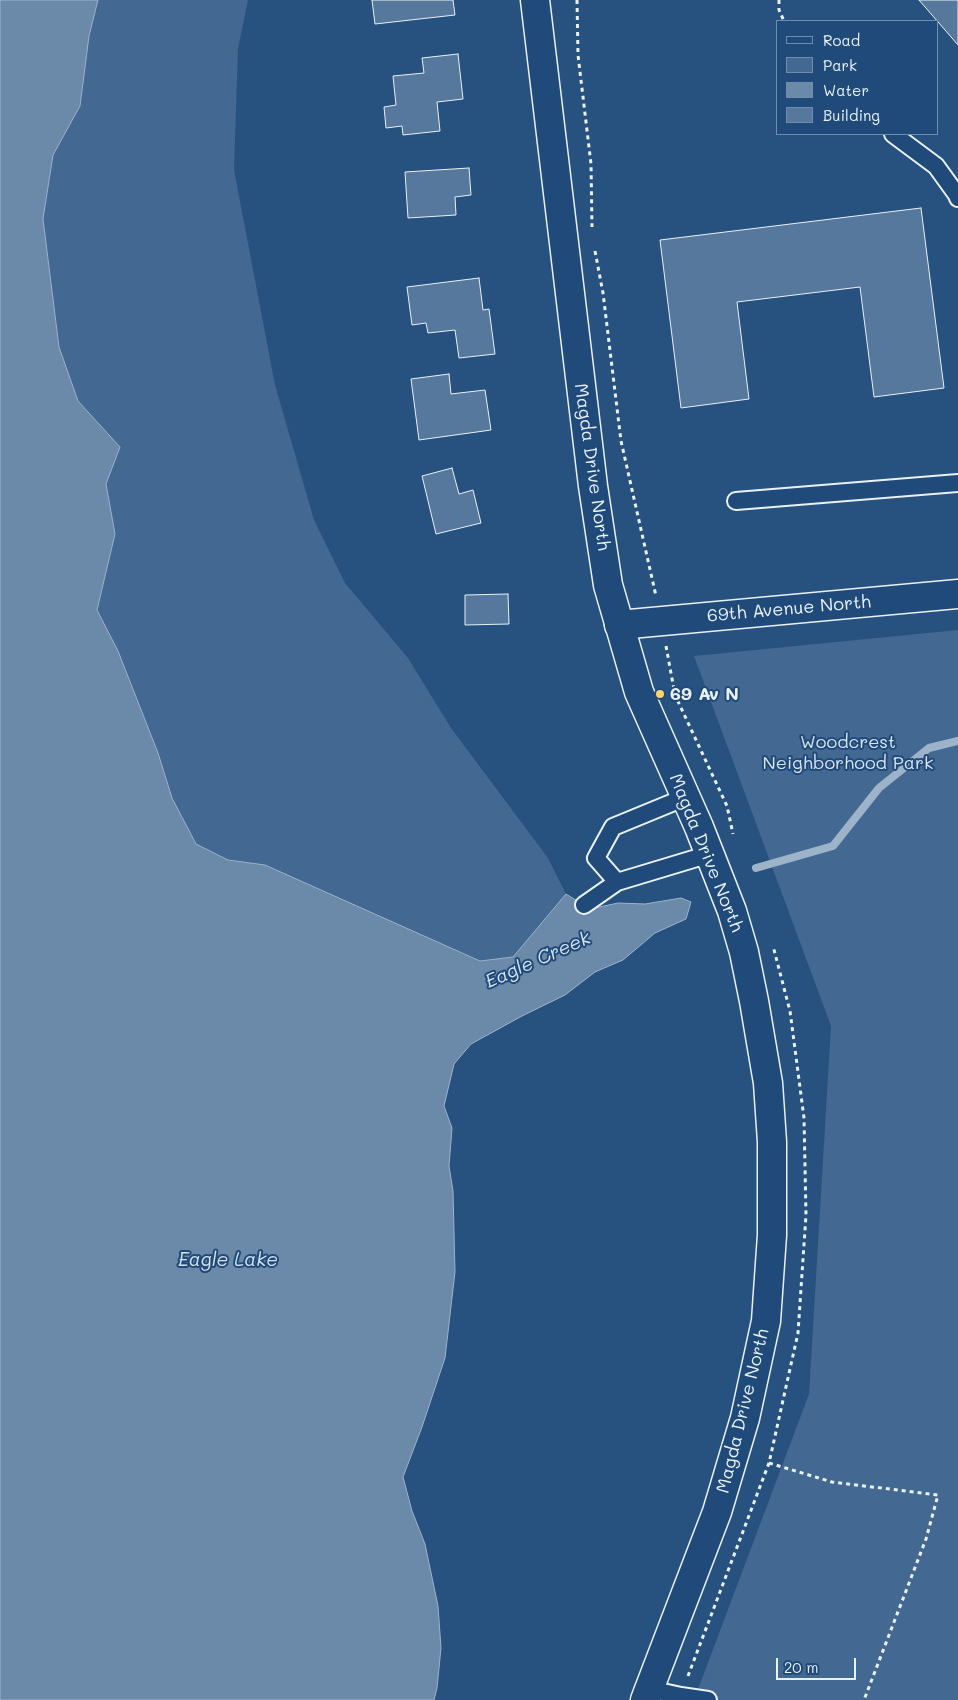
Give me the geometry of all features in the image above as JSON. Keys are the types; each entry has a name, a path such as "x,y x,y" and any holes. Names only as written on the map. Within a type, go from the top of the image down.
{"street":[{"name":"Magda Drive North","path":"535,0 593,486 608,585 639,692 686,797 732,911 744,952 768,1084 772,1142 772,1235 766,1321 745,1418 717,1512 647,1694"},
{"name":"69th Avenue North","path":"619,625 958,594"}],"lane":[{"path":"894,135 936,166 958,195 958,198"},
{"path":"736,501 958,483"},
{"path":"617,882 596,858 613,827 686,797"},
{"path":"584,905 617,882 710,854"},
{"path":"647,1694 708,1700"}],"path":[{"path":"779,0 779,10 784,20"},
{"path":"769,1463 832,1482 938,1495 926,1539 864,1700"}],"green space":[{"path":"98,0 248,0 238,49 234,170 275,385 314,520 345,583 408,658 451,728 548,858 566,894 513,957 480,961 265,865 228,860 196,844 172,798 158,753 118,651 97,610 115,534 106,484 120,447 78,401 59,347 43,219 53,155 80,106 89,36"},
{"name":"Woodcrest Neighborhood Park","path":"958,630 958,1700 694,1700 809,1394 831,1026 694,656"}],"water":[{"name":"Eagle Lake","path":"0,0 98,0 89,36 80,106 53,155 43,219 59,347 78,401 120,447 106,484 115,534 97,610 118,651 158,753 172,798 196,844 228,860 265,865 480,961 513,957 566,894 590,909 618,903 645,904 681,898 691,902 686,919 655,933 623,960 595,972 565,995 471,1044 454,1064 444,1106 452,1128 449,1166 453,1191 455,1272 445,1358 403,1477 412,1511 425,1544 438,1606 441,1648 434,1700 0,1700"}],"building":[{"path":"372,0 453,0 455,15 375,24"},
{"path":"919,0 958,0 958,45 938,20"},
{"path":"458,54 463,99 437,102 440,131 403,135 402,126 386,128 384,107 396,105 393,76 424,73 422,58"},
{"path":"469,168 471,195 455,197 456,215 408,218 405,172"},
{"path":"921,208 944,388 874,397 860,287 737,302 749,399 681,408 660,240"},
{"path":"479,278 483,310 489,309 495,354 459,358 455,330 428,333 426,323 412,325 407,287"},
{"path":"449,374 451,394 485,390 491,430 419,440 411,379"},
{"path":"452,468 459,494 473,490 481,523 436,534 422,476"},
{"path":"508,594 509,624 465,625 465,595"}],"waterway":[{"name":"Eagle Creek","path":"756,868 833,846 879,788 929,748 958,741"}],"place":[{"name":"69 Av N","path":"660,694"}]}
